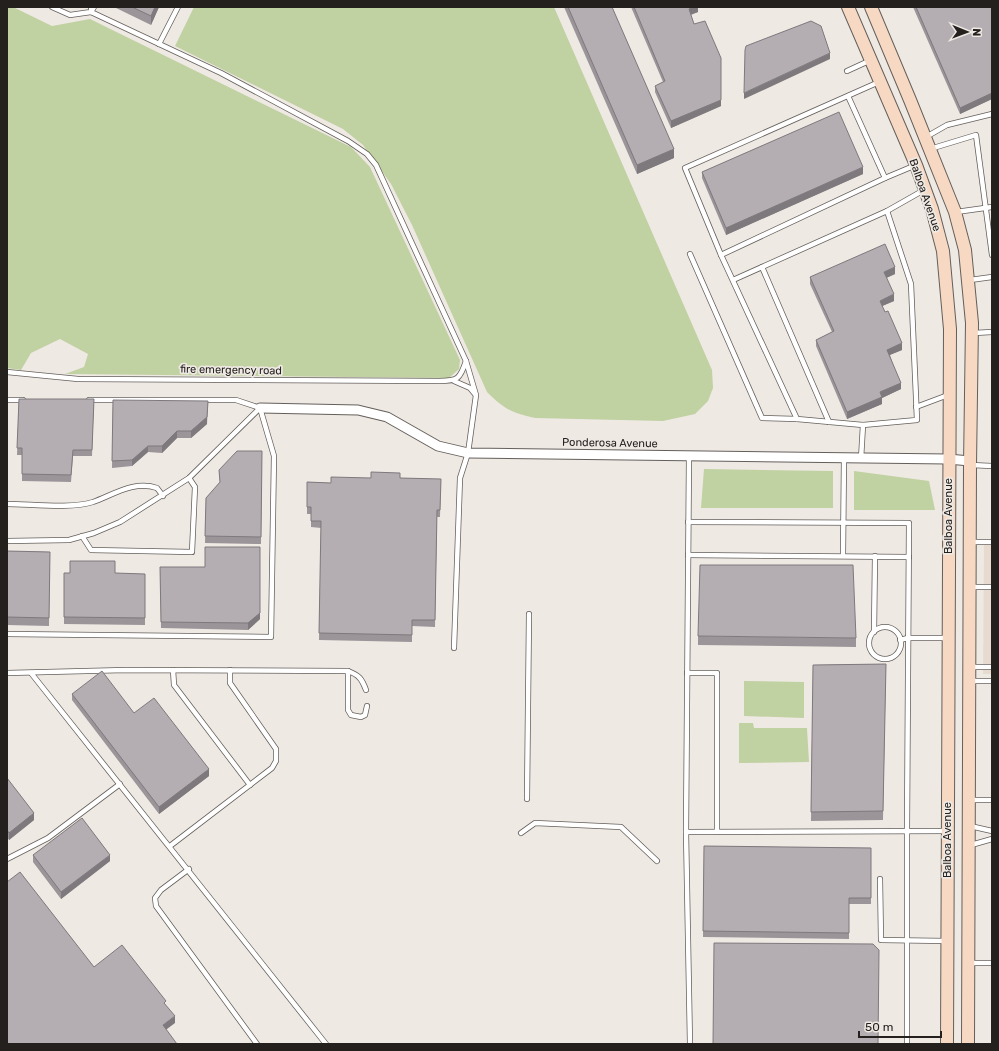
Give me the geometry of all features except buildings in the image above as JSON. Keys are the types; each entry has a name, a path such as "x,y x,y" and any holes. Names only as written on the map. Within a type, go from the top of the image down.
{"main road":[{"name":"Balboa Avenue","path":"848,7 916,165 943,251 950,329 948,459 947,1044"},
{"name":"Balboa Avenue","path":"870,7 928,143 955,212 965,250 968,280 972,333 969,542 968,1044"},
{"path":"947,831 969,828"}],"street":[{"name":"Ponderosa Avenue","path":"260,408 358,410 387,417 438,446 468,453 948,459 970,463"}],"lane":[{"path":"52,7 70,15 92,9 159,44 242,84 348,141 367,154 376,165 466,361 476,395 468,453 460,478 454,648"},
{"path":"159,44 178,7"},
{"path":"847,71 871,60"},
{"path":"797,419 732,280 685,168 880,82"},
{"path":"848,96 885,178"},
{"path":"928,143 947,125 992,114"},
{"path":"928,143 976,135 992,255"},
{"path":"721,255 916,165"},
{"path":"732,280 887,211 925,190"},
{"path":"955,212 992,207"},
{"path":"690,254 762,418 797,419 863,425 917,420 911,284 887,211"},
{"path":"762,267 829,422"},
{"path":"968,280 992,277"},
{"path":"972,333 992,332"},
{"path":"454,381 461,375 466,361"},
{"name":"fire emergency road","path":"7,372 78,379 454,381 470,388 476,395"},
{"path":"916,407 949,394"},
{"path":"7,400 31,400"},
{"path":"86,400 236,400 260,408"},
{"path":"7,541 69,540 120,522 189,478 260,408"},
{"path":"7,634 271,638 274,456 260,408"},
{"path":"861,459 863,425"},
{"path":"689,456 686,832 690,1044"},
{"path":"843,555 844,458"},
{"path":"970,463 992,466"},
{"path":"82,536 91,550 192,552 195,487 189,478"},
{"path":"7,504 79,505 92,502 128,487 157,488 163,496"},
{"path":"688,522 909,523 907,1044"},
{"path":"969,542 992,542"},
{"path":"688,555 843,555 909,557"},
{"path":"874,632 875,556"},
{"path":"969,587 992,587"},
{"path":"527,798 529,614"},
{"path":"888,627 897,633 900,640 900,648 895,656 880,659 876,656 870,648 870,638 874,632 888,627"},
{"path":"900,640 908,638 948,638"},
{"path":"969,667 992,667"},
{"path":"173,670 174,685 250,785"},
{"path":"7,673 173,670 348,671 358,674 363,681 366,690"},
{"path":"170,846 272,768 276,761 276,749 230,683 230,670"},
{"path":"348,671 348,710 351,715 361,717 365,715 367,706"},
{"path":"31,673 189,869 326,1044"},
{"path":"687,673 717,673 717,832"},
{"path":"969,681 992,681"},
{"path":"7,859 48,838 120,784"},
{"path":"968,800 992,800"},
{"path":"521,833 535,823 621,827 657,861"},
{"path":"969,828 992,831"},
{"path":"686,832 947,831"},
{"path":"969,845 992,839"},
{"path":"189,869 161,890 155,898 156,906 257,1044"},
{"path":"880,879 881,940 947,941"},
{"path":"968,963 992,963"}],"shaded area":[{"path":"984,545 992,545 992,674 983,674"}],"green space":[{"path":"7,7 13,7 52,26 90,19 351,147 370,167 460,360 459,369 449,378 65,374 84,367 88,354 60,339 31,353 21,370 7,368"},
{"path":"194,7 554,7 712,370 713,388 708,401 695,414 663,421 535,418 509,410 498,403 487,392 412,225 391,184 363,145 343,129 175,46"},
{"path":"704,469 833,471 833,508 701,508"},
{"path":"854,471 929,481 935,510 854,510"},
{"path":"744,681 804,682 804,718 744,716"},
{"path":"739,723 753,723 754,728 807,728 809,762 739,763"}]}
